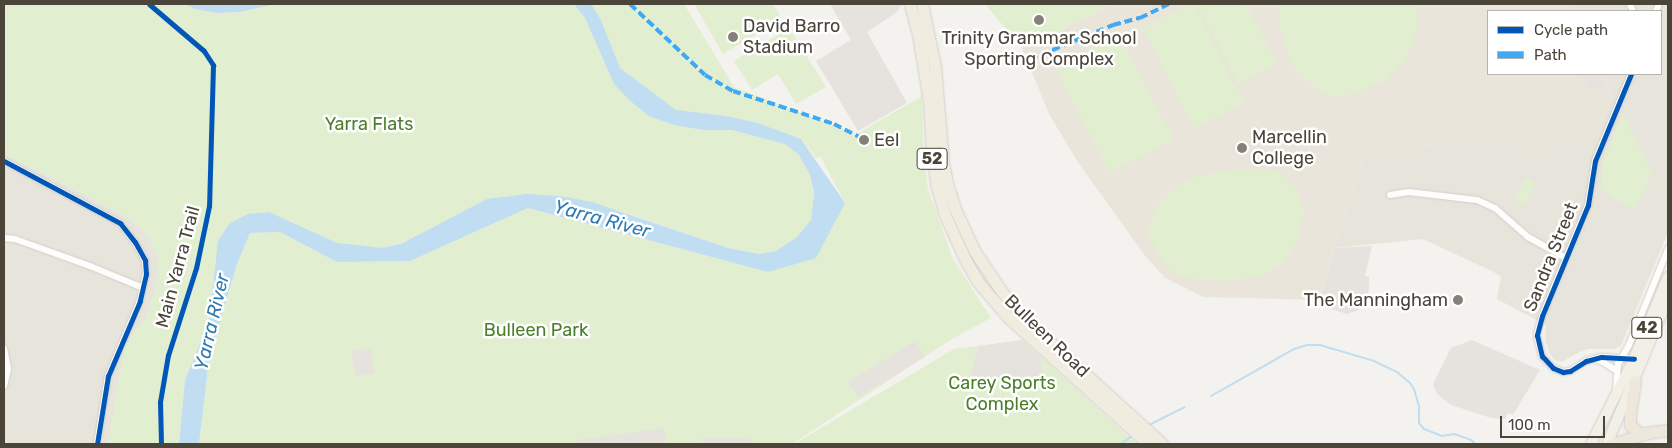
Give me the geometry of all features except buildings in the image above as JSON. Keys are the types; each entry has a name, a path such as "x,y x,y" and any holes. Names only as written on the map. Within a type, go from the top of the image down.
{"highway":[{"name":"Bulleen Road","path":"910,4 918,33 929,101 932,153 937,187 954,238 978,282 993,302 1117,409 1162,444"},
{"name":"Bulleen Road","path":"922,4 935,67 943,163 955,209 964,230 988,273 1017,310 1117,409 1148,444"},
{"path":"1635,382 1630,412 1630,425 1639,433 1668,430"},
{"path":"1613,444 1646,433"}],"main road":[{"name":"42","path":"1591,444 1634,359 1668,277"},
{"name":"42","path":"1606,444 1635,382 1668,298"},
{"path":"1601,424 1609,422 1635,382"}],"street":[{"name":"Sandra Street","path":"1631,75 1595,160 1590,197 1539,325 1537,335 1539,348 1549,365 1563,372 1570,371 1582,362 1594,359 1609,357 1634,359"},
{"path":"4,161 120,223 136,242 145,260 146,274 140,301 108,376 97,444"},
{"path":"1390,195 1409,192 1477,200 1495,208 1528,236 1566,258"},
{"path":"4,238 80,262 143,288"},
{"path":"1616,394 1617,371 1621,358 1668,249"},
{"path":"4,348 8,369 4,386"},
{"path":"1594,359 1603,362 1617,371"}],"shaded area":[{"path":"830,4 903,4 897,12 867,32 907,103 858,131 816,61 851,40"},
{"name":"Marcellin College","path":"1114,4 1570,4 1573,10 1487,10 1487,75 1604,75 1613,94 1595,139 1557,143 1554,156 1545,155 1539,165 1505,139 1366,153 1318,300 1203,297 1165,278 1146,257 1079,164 1049,114 1022,48"},
{"path":"1570,4 1668,4 1668,232 1621,346 1614,349 1588,349 1562,362 1556,361 1550,354 1545,340 1546,325 1497,299 1501,276 1423,239 1335,248 1366,153 1505,139 1539,165 1545,155 1557,143 1595,139 1613,94 1604,75 1662,75 1662,10 1573,10"},
{"path":"1582,75 1602,75 1606,84 1590,91"},
{"path":"4,154 124,215 143,230 159,255 156,288 146,318 125,345 108,444 4,444"},
{"path":"1372,246 1365,276 1369,277 1369,291 1361,309 1347,314 1317,305 1335,248"},
{"path":"1021,340 1041,358 1043,376 1016,377 975,384 971,371 979,346"},
{"path":"1472,340 1540,370 1513,415 1508,413 1505,419 1491,418 1451,405 1437,394 1433,384 1451,348"},
{"path":"915,341 925,357 858,397 848,382"},
{"path":"370,348 375,373 356,376 351,351"},
{"path":"664,428 666,444 577,444 577,440"},
{"path":"702,437 751,439 751,444 702,444"}],"green space":[{"name":"Yarra Flats","path":"4,4 184,4 195,9 217,13 240,12 276,4 574,4 585,18 614,84 704,130 732,130 785,144 799,155 810,175 814,193 811,220 797,237 776,251 760,254 728,248 624,212 559,196 383,248 337,244 269,212 216,258 209,322 185,380 179,444 108,444 125,344 146,318 156,288 159,255 143,230 124,215 4,154"},
{"name":"Bulleen Park","path":"591,4 684,4 734,87 857,134 922,96 923,151 928,190 953,259 991,318 952,339 792,444 199,444 209,359 237,264 250,233 280,232 337,262 410,261 528,208 768,272 845,203 820,156 816,158 801,139 758,123 726,116 676,111 620,68 601,20"},
{"name":"David Barro Stadium","path":"694,4 773,4 782,20 723,54"},
{"name":"Trinity Grammar School Sporting Complex","path":"985,4 1114,4 1022,48"},
{"path":"1194,4 1244,103 1194,129 1143,28"},
{"path":"1197,4 1246,4 1277,64 1238,84"},
{"path":"1279,4 1417,4 1417,29 1406,59 1385,80 1360,92 1332,98 1313,87 1292,65 1280,29"},
{"path":"789,28 826,87 796,104 778,74 752,90 734,61"},
{"path":"1119,34 1174,140 1110,173 1055,67"},
{"path":"1623,113 1652,173 1634,210 1600,189 1603,163"},
{"path":"1231,169 1272,169 1283,175 1296,189 1304,208 1301,230 1294,248 1278,266 1263,276 1231,281 1178,276 1164,264 1149,235 1151,219 1158,204 1175,188 1195,177"},
{"path":"1526,177 1536,183 1524,205 1514,199"},
{"name":"Carey Sports Complex","path":"1023,340 1136,444 794,444 954,349"}],"water":[{"path":"184,4 276,4 240,12 217,13 195,9"},
{"name":"Yarra River","path":"574,4 591,4 601,20 620,68 676,110 726,116 758,123 801,139 845,203 816,258 768,272 528,208 410,261 337,262 280,232 250,233 237,264 209,359 199,444 179,444 185,380 209,322 218,241 229,224 248,214 269,212 337,243 383,248 403,243 487,199 527,194 559,196 592,202 728,248 759,254 776,251 797,237 811,220 814,193 810,175 799,155 785,144 732,130 704,130 674,125 649,116 629,100 614,84 585,18"}],"waterway":[{"path":"1211,396 1294,349 1307,345 1320,345 1374,361 1397,372 1414,389 1419,406 1419,423 1424,429 1442,436 1454,434 1471,440 1475,444"},
{"path":"1147,426 1185,407"},
{"path":"1121,444 1133,435"}],"marked path":[{"path":"630,4 705,75 733,91 834,124 860,137"},
{"path":"1019,64 1113,25 1140,18 1169,4"}],"cycle path":[{"name":"Main Yarra Trail","path":"149,4 204,51 213,65 209,206 196,268 168,355 160,402 161,444"},
{"path":"1631,75 1595,161 1588,205 1542,316 1537,335 1542,356 1553,368 1563,372 1570,371 1586,361 1601,357 1634,359"},
{"path":"4,161 120,223 135,242 145,260 146,274 140,301 108,376 97,444"}],"place":[{"name":"Trinity Grammar School Sporting Complex","path":"1039,20"},
{"name":"David Barro Stadium","path":"733,37"},
{"name":"Eel","path":"864,140"},
{"name":"Marcellin College","path":"1242,148"},
{"name":"The Manningham","path":"1458,300"}]}
